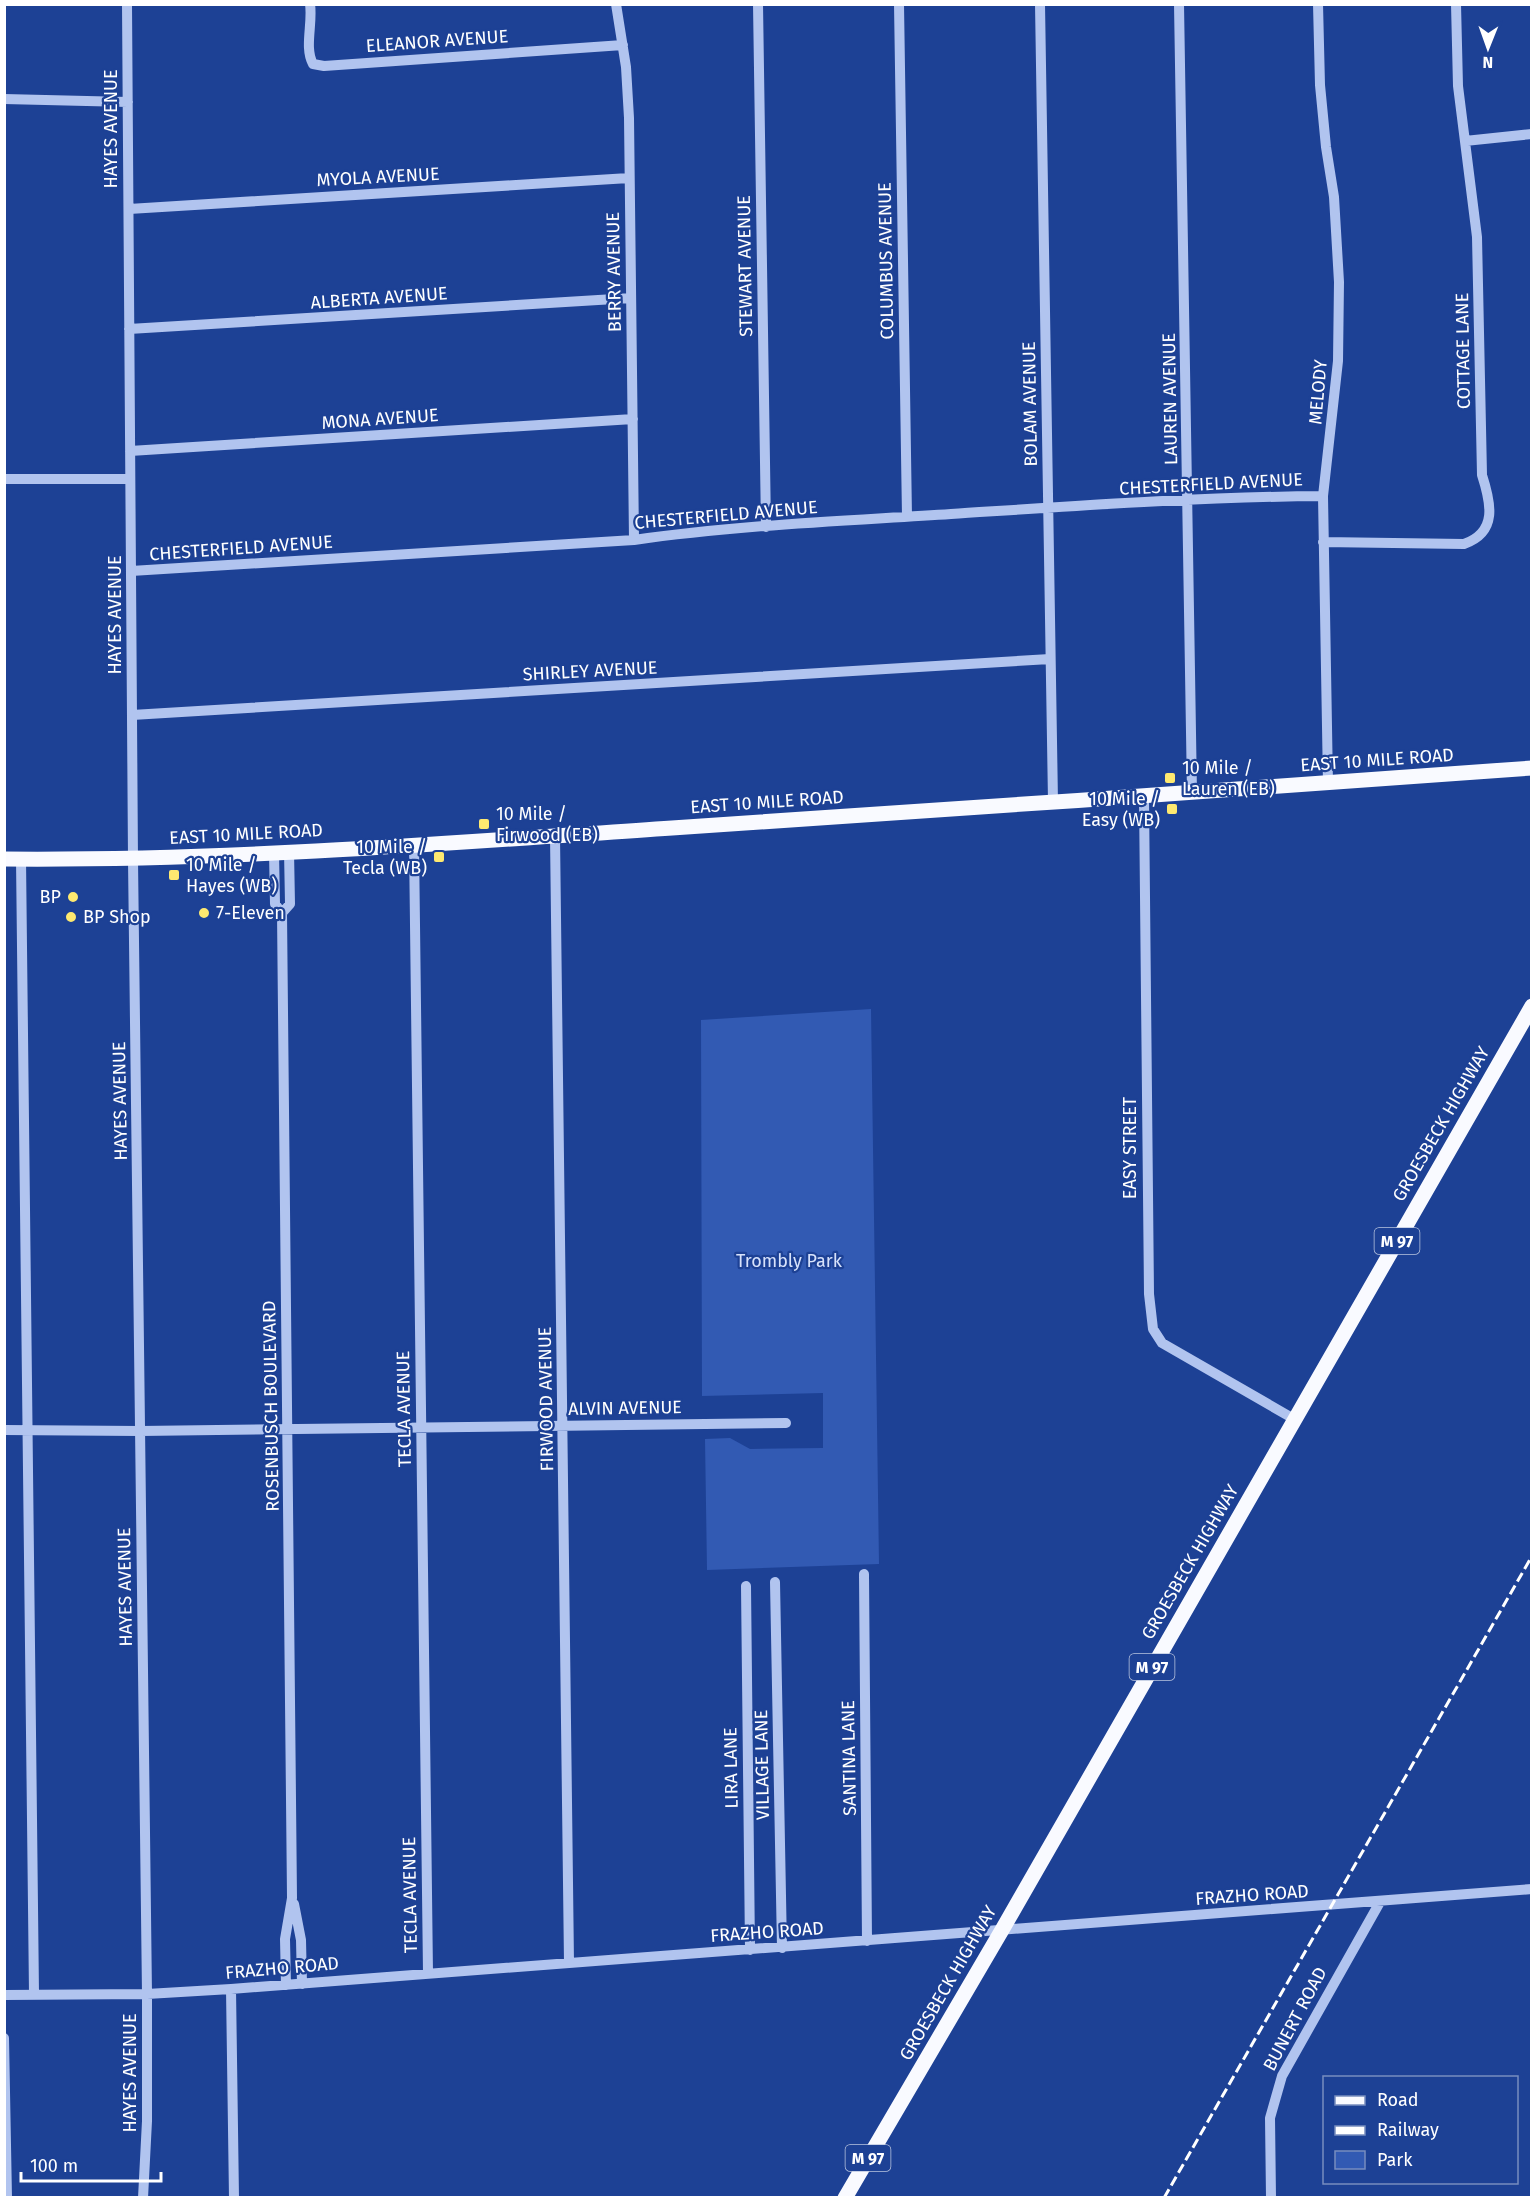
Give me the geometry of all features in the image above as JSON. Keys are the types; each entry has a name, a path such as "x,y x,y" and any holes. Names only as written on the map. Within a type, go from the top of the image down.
{"main road":[{"name":"EAST 10 MILE ROAD","path":"4,859 133,860 555,836 1532,768"},
{"name":"GROESBECK HIGHWAY","path":"845,2198 1002,1930 1532,1006"}],"street":[{"name":"HAYES AVENUE","path":"127,4 133,860 147,1994 147,2121 143,2198"},
{"name":"ELEANOR AVENUE","path":"310,4 309,56 313,64 324,66 623,45"},
{"name":"BERRY AVENUE","path":"616,4 623,45 629,118 634,540"},
{"name":"STEWART AVENUE","path":"758,4 765,526"},
{"name":"COLUMBUS AVENUE","path":"899,4 907,517"},
{"name":"BOLAM AVENUE","path":"1040,4 1053,802"},
{"name":"LAUREN AVENUE","path":"1179,4 1192,793"},
{"name":"MELODY","path":"1318,4 1320,85 1334,197 1339,282 1337,373 1323,496 1328,784"},
{"name":"COTTAGE LANE","path":"1323,542 1464,544 1476,540 1488,524 1490,510 1482,475 1477,247 1458,86 1456,4"},
{"path":"4,99 128,102"},
{"path":"1465,141 1532,134"},
{"name":"MYOLA AVENUE","path":"129,209 629,178"},
{"name":"ALBERTA AVENUE","path":"129,329 631,298"},
{"name":"MONA AVENUE","path":"130,451 633,419"},
{"path":"4,479 130,479"},
{"name":"CHESTERFIELD AVENUE","path":"131,571 634,540 765,526 1048,508 1255,496 1323,496"},
{"name":"SHIRLEY AVENUE","path":"132,716 1050,659"},
{"name":"EASY STREET","path":"1144,796 1147,1227 1153,1329 1162,1343 1294,1419"},
{"name":"FIRWOOD AVENUE","path":"555,836 569,1963"},
{"name":"TECLA AVENUE","path":"414,844 428,1973"},
{"name":"ROSENBUSCH BOULEVARD","path":"281,852 290,904 282,913 292,1898 285,1939 286,1985"},
{"path":"21,859 34,1994"},
{"name":"ALVIN AVENUE","path":"4,1430 140,1431 786,1423"},
{"name":"SANTINA LANE","path":"864,1574 867,1941"},
{"name":"VILLAGE LANE","path":"775,1582 782,1948"},
{"name":"LIRA LANE","path":"746,1586 750,1950"},
{"name":"FRAZHO ROAD","path":"4,1995 147,1994 231,1989 1532,1889"},
{"name":"ROSENBUSCH BOULEVARD","path":"292,1898 301,1940 302,1984"},
{"name":"BUNERT ROAD","path":"1271,2198 1270,2118 1282,2076 1290,2058 1380,1902"},
{"path":"231,1989 234,2198"},
{"path":"4,2038 7,2198"}],"green space":[{"name":"Trombly Park","path":"871,1009 879,1564 707,1570 705,1439 730,1438 750,1449 823,1448 823,1393 702,1396 701,1020"}],"railway":[{"path":"1164,2198 1532,1556"}],"place":[{"name":"10 Mile / Lauren (EB)","path":"1170,778"},
{"name":"10 Mile / Easy (WB)","path":"1172,809"},
{"name":"10 Mile / Firwood (EB)","path":"484,824"},
{"name":"10 Mile / Tecla (WB)","path":"439,857"},
{"name":"10 Mile / Hayes (WB)","path":"174,875"},
{"name":"BP","path":"73,897"},
{"name":"7-Eleven","path":"204,913"},
{"name":"BP Shop","path":"71,917"}]}
